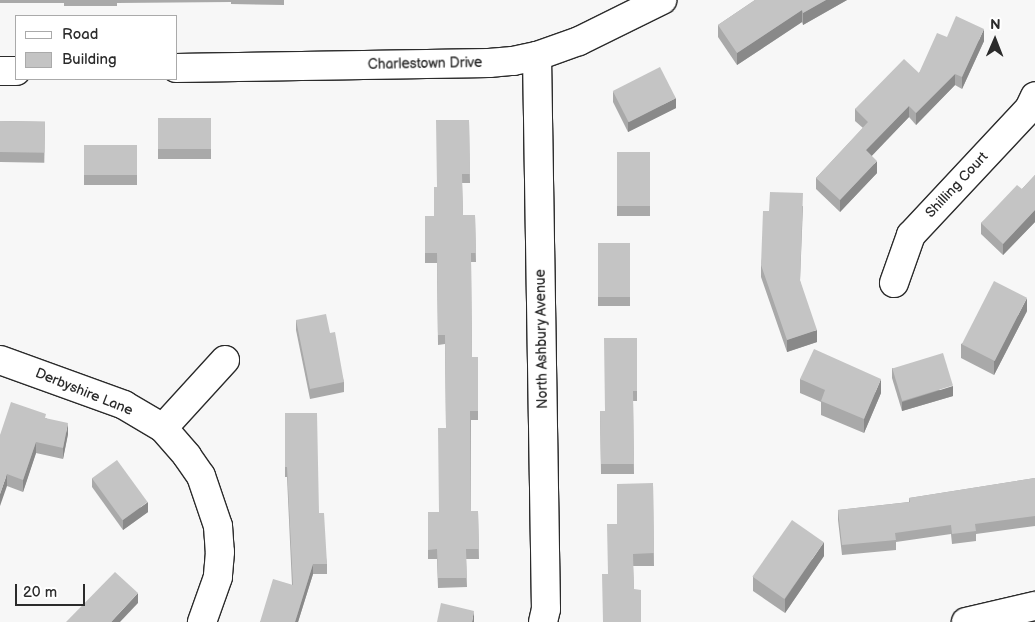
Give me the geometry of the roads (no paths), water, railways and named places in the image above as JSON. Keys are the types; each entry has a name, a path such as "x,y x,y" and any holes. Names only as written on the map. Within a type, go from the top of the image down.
{"street":[{"name":"Charlestown Drive","path":"178,68 489,63 537,56 579,41 662,0"},
{"name":"North Ashbury Avenue","path":"537,56 546,610 543,622"},
{"path":"0,71 15,71"},
{"name":"Shilling Court","path":"894,283 911,235 1029,109 1035,96"},
{"name":"Derbyshire Lane","path":"0,360 124,405 163,428 187,456 200,476 218,526 220,552 218,577 202,622"},
{"path":"163,428 225,360"},
{"path":"966,622 1035,606"}]}
